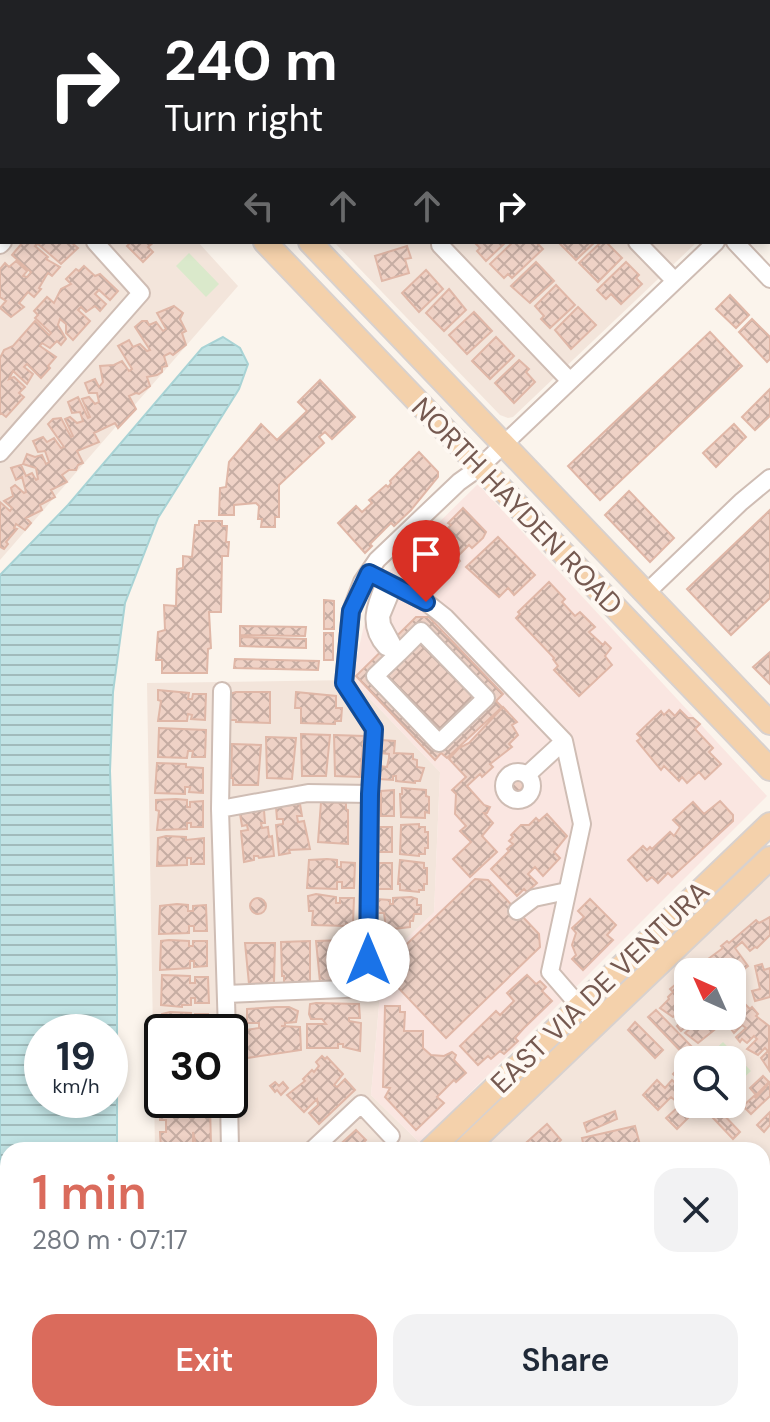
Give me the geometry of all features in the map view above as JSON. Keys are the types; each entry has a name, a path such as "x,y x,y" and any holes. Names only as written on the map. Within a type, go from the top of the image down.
{"main road":[{"name":"NORTH HAYDEN ROAD","path":"267,244 770,769"},
{"name":"NORTH HAYDEN ROAD","path":"312,244 770,723"},
{"name":"EAST VIA DE VENTURA","path":"438,1142 770,824"},
{"name":"EAST VIA DE VENTURA","path":"472,1142 770,858"}],"street":[{"path":"0,453 141,293 97,244"},
{"path":"639,244 675,281"},
{"path":"226,994 368,988 370,794 374,729 344,683 351,611 377,560 459,482 480,467 714,244"},
{"path":"737,244 770,279"},
{"path":"440,245 570,381"},
{"path":"645,594 770,478"},
{"path":"369,573 426,602 445,617 564,741 582,824 550,972 595,1024"},
{"path":"389,585 375,606 375,628 386,647 397,651"},
{"path":"421,631 486,698 439,743 375,676 397,651 421,631"},
{"path":"222,691 220,809 227,1014"},
{"path":"527,775 564,741"},
{"path":"220,809 308,793 370,794"},
{"path":"517,911 534,898 567,891"},
{"path":"321,1142 361,1104 391,1136"},
{"path":"229,1118 230,1142"}],"shaded area":[{"path":"0,244 200,244 238,286 0,560"},
{"path":"336,244 695,244 513,417 500,415"},
{"path":"478,484 767,796 421,1142 371,1095 383,961 434,912 440,772 352,680 372,588"},
{"path":"352,680 440,772 434,913 383,961 371,1095 419,1142 155,1142 154,1118 248,1118 248,1014 153,1014 147,683"},
{"path":"770,874 770,1142 481,1142 674,959 674,1030 746,1030 746,958 675,958 699,942"}],"green space":[{"path":"189,253 219,284 206,297 176,266"}],"water":[{"path":"223,337 240,348 248,364 239,389 158,518 125,603 113,692 110,771 117,1014 24,1014 24,1118 117,1118 117,1142 0,1142 0,575 68,505 202,348"}],"building":[{"path":"21,244 38,244 35,246 48,257 46,259 60,267 52,276 48,273 34,297 28,292 19,303 24,307 11,317 0,308 6,301 0,297 0,269 5,263 9,267 16,261 27,271 23,276 27,277 31,272 12,255"},
{"path":"38,244 73,244 78,248 61,264"},
{"path":"152,244 148,247 153,252 143,262 127,246"},
{"path":"476,244 504,244 486,261 477,251 480,248"},
{"path":"511,244 538,244 543,249 512,278 508,274 504,278 490,264"},
{"path":"560,244 593,244 576,260"},
{"path":"599,244 608,244 622,258 598,282 579,263"},
{"path":"407,246 411,258 405,259 409,273 382,281 375,256"},
{"path":"536,262 554,281 530,303 511,286"},
{"path":"626,262 639,275 636,278 642,284 621,304 611,294 606,299 597,290"},
{"path":"84,266 95,276 100,274 118,291 110,300 99,290 95,294 106,304 100,311 95,306 86,312 81,307 78,310 90,321 73,340 66,333 66,324 60,319 58,325 66,339 61,345 57,341 50,348 42,343 40,346 56,357 48,366 50,368 41,378 27,364 24,367 33,374 27,384 13,371 9,379 14,377 25,387 19,393 24,397 6,417 0,414 0,358 4,350 13,346 35,321 49,335 51,333 35,318 38,315 34,311 47,297 54,303 61,289 71,284 66,279"},
{"path":"426,270 443,289 419,312 402,293"},
{"path":"556,285 575,305 550,328 535,306"},
{"path":"449,289 466,310 444,331 426,313"},
{"path":"730,295 749,315 736,328 716,309"},
{"path":"174,306 183,313 180,319 186,331 182,333 186,345 173,355 164,356 167,366 162,367 162,372 157,375 147,377 150,386 139,394 129,396 136,409 118,428 115,423 94,433 99,442 77,451 83,463 76,470 62,475 67,482 51,490 55,497 40,505 42,510 26,518 31,523 25,530 16,524 14,528 17,529 6,542 8,544 4,549 0,547 0,502 10,511 12,508 4,501 13,496 11,488 15,485 26,492 22,477 16,480 11,468 21,465 26,476 32,473 38,479 36,468 23,464 27,454 35,457 42,455 46,464 49,462 45,451 38,452 33,441 43,437 47,442 54,438 61,448 64,447 48,424 53,419 61,418 73,436 65,419 70,417 77,423 83,421 80,412 72,413 68,402 78,397 90,417 82,399 89,397 95,404 99,402 97,393 89,393 85,383 95,379 99,387 103,382 100,366 122,361 129,371 132,369 118,346 129,340 133,347 140,344 147,351 150,350 135,327 142,321 147,321 149,325 156,322 163,331 166,329 157,313"},
{"path":"578,307 596,325 571,349 555,330"},
{"path":"474,312 492,331 467,354 449,335"},
{"path":"752,319 770,337 770,359 767,362 739,332"},
{"path":"710,332 742,366 600,500 568,466"},
{"path":"496,337 514,356 490,379 472,361"},
{"path":"519,360 529,369 526,372 535,382 514,403 495,383"},
{"path":"320,380 355,417 332,439 325,432 319,437 324,443 279,485 279,517 275,517 275,527 261,527 262,519 258,519 259,506 256,503 234,505 234,515 219,515 220,488 226,487 229,462 261,424 277,440 307,411 298,402"},
{"path":"770,389 770,416 755,430 742,417"},
{"path":"734,424 746,437 716,467 703,453"},
{"path":"419,452 438,472 438,477 411,510 394,526 391,523 365,553 338,523 356,506 362,512 372,503 369,500 386,485 388,487 390,481"},
{"path":"629,491 674,538 650,562 605,515"},
{"path":"463,508 486,532 472,548 469,545 457,557 460,561 444,579 442,577 436,583 425,571 420,575 406,561 434,534 438,538"},
{"path":"770,510 770,598 731,635 687,589"},
{"path":"199,521 222,521 222,526 227,526 226,542 229,542 228,556 222,556 221,612 209,612 211,648 208,649 207,673 162,673 162,660 156,660 158,632 165,630 164,605 176,606 177,569 183,568 183,556 192,557 195,525 199,525"},
{"path":"498,537 535,575 514,595 508,588 499,597 466,567"},
{"path":"549,582 575,616 580,612 595,627 589,632 611,648 605,656 612,665 579,696 554,670 558,666 554,658 516,618 520,614 518,612"},
{"path":"324,600 334,601 334,629 324,629"},
{"path":"416,617 429,617 503,694 496,701 502,707 447,758 441,753 435,760 356,676"},
{"path":"240,626 306,627 305,636 240,635"},
{"path":"324,633 333,633 333,660 324,660"},
{"path":"240,637 306,639 306,648 240,646"},
{"path":"770,652 770,684 753,667"},
{"path":"235,659 319,661 318,670 234,668"},
{"path":"158,690 189,693 188,699 192,699 193,694 206,694 205,720 191,719 192,715 188,714 187,721 158,721 161,701 158,700"},
{"path":"270,692 270,723 229,720 229,694"},
{"path":"296,692 336,696 336,708 342,708 341,721 335,721 335,724 301,723 301,708 295,708"},
{"path":"503,707 517,722 512,725 518,735 509,744 512,747 490,764 493,767 467,786 484,805 490,807 484,813 493,823 482,836 497,852 470,877 453,859 471,842 460,831 466,826 455,814 456,794 452,790 466,777 449,759"},
{"path":"669,710 675,716 680,710 700,724 695,729 713,748 709,752 721,764 705,779 699,772 687,783 682,777 679,781 664,766 661,770 637,741 641,738 637,734 661,711 664,715"},
{"path":"159,728 206,730 205,757 192,757 193,751 188,751 187,758 158,757"},
{"path":"301,734 330,735 326,776 302,776"},
{"path":"334,735 364,736 360,777 335,776"},
{"path":"266,737 296,738 292,779 267,778"},
{"path":"381,740 395,741 394,753 413,754 417,767 424,768 420,781 396,781 396,776 393,780 379,779 379,766 387,767 389,758 389,754 381,753"},
{"path":"232,744 261,745 258,785 233,785"},
{"path":"157,763 203,768 203,793 189,792 190,787 185,787 185,794 155,793"},
{"path":"517,779 523,785 517,791 511,785"},
{"path":"402,788 426,790 429,813 425,812 425,818 401,817"},
{"path":"394,790 394,816 381,816 381,791"},
{"path":"156,800 187,800 187,807 190,807 190,802 203,801 203,827 191,827 191,823 187,823 187,829 157,830 159,811 156,810"},
{"path":"720,801 733,815 733,821 672,877 668,873 658,883 652,877 647,881 628,860 643,846 647,850 652,849 670,832 674,836 680,827 673,820 693,802 704,814"},
{"path":"321,802 346,803 348,844 318,842"},
{"path":"300,804 302,816 297,816 298,822 304,821 310,849 289,850 290,853 279,855 276,825 283,824 283,819 277,819 276,807"},
{"path":"264,810 265,823 261,823 262,828 268,827 269,837 272,836 274,856 254,856 254,860 244,862 241,831 248,830 247,825 242,826 240,814"},
{"path":"547,814 567,836 554,852 560,858 543,876 535,867 528,874 537,883 517,896 491,869 509,851 507,849 513,844 509,841 513,837 511,835 521,825 529,825 536,818 539,821"},
{"path":"419,824 428,832 425,854 400,854 401,825"},
{"path":"379,827 392,827 392,852 378,852"},
{"path":"186,837 186,840 204,838 204,864 191,864 191,858 187,858 187,865 157,866 158,838"},
{"path":"309,860 337,860 337,867 341,867 341,862 355,863 354,888 342,888 342,882 337,882 337,889 307,888"},
{"path":"400,860 424,863 427,884 424,884 424,890 400,890"},
{"path":"379,863 392,863 392,889 378,889"},
{"path":"475,879 488,880 539,934 540,947 446,1038 387,976 388,962"},
{"path":"308,896 336,897 336,903 340,903 340,898 354,898 353,924 312,925 313,911 309,911"},
{"path":"255,898 261,898 266,906 264,912 255,914 250,909 250,903"},
{"path":"393,898 417,899 417,905 421,905 421,914 414,914 410,927 393,929 392,940 377,939 377,926 385,926 385,921 384,913 376,913 376,899 390,900 393,904"},
{"path":"590,899 616,925 607,935 613,940 583,970 572,959 576,955 572,945 576,933 572,928 584,917 578,911"},
{"path":"188,905 188,911 193,911 193,906 206,905 207,931 194,931 194,926 189,926 189,933 159,934 160,906"},
{"path":"770,917 770,935 757,948 750,951 742,942 735,948 742,958 709,958 756,920 759,923"},
{"path":"346,940 345,981 320,982 316,941"},
{"path":"161,941 189,941 189,946 193,946 193,941 207,941 207,966 194,967 194,961 190,961 190,968 160,970"},
{"path":"310,941 310,982 284,983 281,942"},
{"path":"245,943 275,943 274,983 249,984"},
{"path":"762,964 764,970 770,968 770,997 755,1001 752,991 760,989 755,966"},
{"path":"162,975 190,976 190,983 195,983 195,977 208,977 209,1003 195,1003 195,998 191,998 191,1005 161,1005"},
{"path":"527,975 536,984 540,981 546,987 542,991 552,1001 524,1028 515,1038 518,1041 504,1054 500,1051 491,1059 488,1056 478,1065 460,1046 496,1011 500,1015 514,1001 507,993"},
{"path":"674,986 673,1017 660,1008 673,992 670,989"},
{"path":"310,1004 359,1004 360,1018 349,1018 349,1021 361,1023 360,1051 343,1047 343,1044 338,1044 338,1048 307,1048 307,1024 326,1024 322,1019 311,1019"},
{"path":"746,1005 750,1009 752,1007 758,1014 756,1016 769,1026 769,1070 761,1058 768,1051 765,1048 758,1055 747,1049 757,1039 754,1036 747,1043 742,1039 740,1042 736,1037 746,1030"},
{"path":"385,1006 400,1006 400,1012 405,1012 404,1031 423,1031 423,1048 431,1055 444,1056 452,1052 456,1055 454,1060 466,1073 437,1097 444,1103 416,1130 385,1097 390,1088 383,1087"},
{"path":"289,1007 298,1011 296,1022 281,1026 300,1027 301,1050 248,1058 248,1030 259,1028 259,1023 248,1023 247,1009"},
{"path":"656,1010 691,1046 676,1046 648,1017"},
{"path":"635,1022 663,1050 655,1058 628,1030"},
{"path":"688,1030 714,1030 698,1043 685,1033"},
{"path":"322,1056 327,1057 343,1074 334,1085 337,1087 345,1079 355,1090 319,1124 309,1113 318,1105 317,1099 304,1112 287,1095 305,1081 303,1079 312,1070 314,1072 319,1066 316,1062"},
{"path":"763,1076 769,1082 756,1095 750,1088"},
{"path":"657,1080 665,1088 672,1080 674,1082 674,1100 671,1097 658,1110 643,1095"},
{"path":"275,1082 279,1086 283,1082 288,1088 281,1095 270,1086"},
{"path":"770,1082 770,1096 751,1114 746,1109 746,1103 754,1096 756,1098"},
{"path":"615,1111 617,1119 587,1132 584,1123"},
{"path":"674,1111 674,1118 688,1118 677,1129 666,1118"},
{"path":"770,1112 770,1125 764,1132 757,1125"},
{"path":"160,1118 210,1118 211,1142 195,1142 193,1132 193,1142 161,1142 160,1132 166,1132 166,1120"},
{"path":"713,1118 727,1118 740,1132 733,1139"},
{"path":"547,1124 561,1140 559,1142 527,1142"},
{"path":"635,1126 639,1142 583,1142 582,1138"},
{"path":"356,1130 366,1140 364,1142 343,1142"}],"route":[{"path":"368,960 374,729 344,683 351,611 362,582 369,573 426,602"}]}
